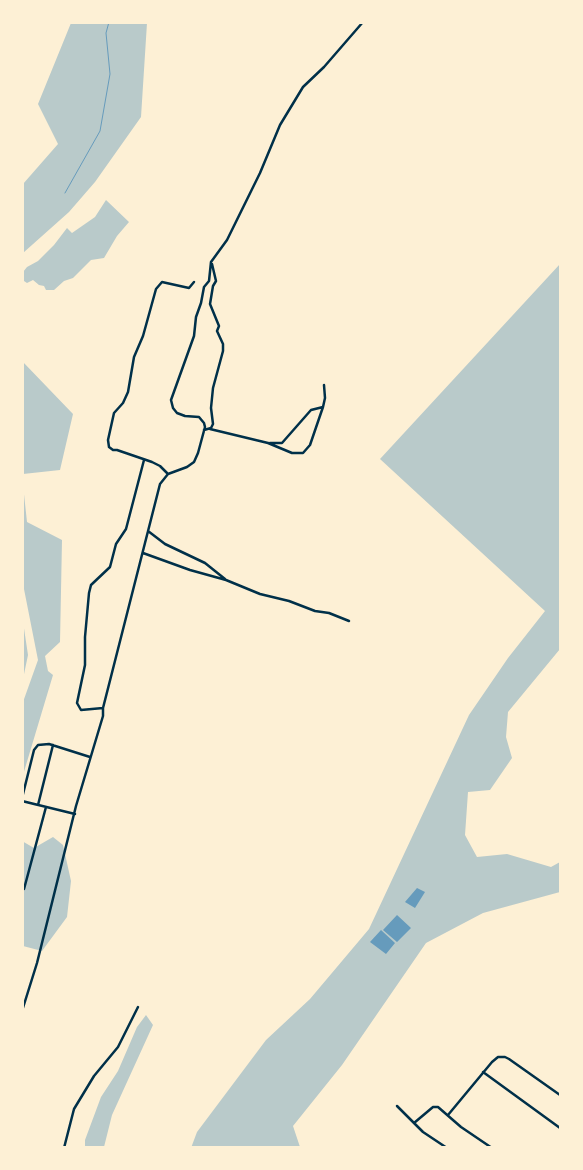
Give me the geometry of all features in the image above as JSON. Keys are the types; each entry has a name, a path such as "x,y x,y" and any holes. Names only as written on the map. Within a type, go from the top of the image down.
{"street":[{"path":"22,1011 37,963 74,814 103,716 103,708 160,484 168,474 187,467 194,462 204,430 205,425 200,418 179,414 173,408 172,400 194,336 196,316 204,288 209,281 211,262 227,240 260,173 280,125 303,87 324,67 363,22"},
{"path":"209,429 213,424 213,388 223,351 217,331 219,326 210,304 213,286 216,281 211,262"},
{"path":"168,474 160,466 113,450 109,447 108,440 112,417 123,403 128,392 134,357 142,341 157,287 162,282 190,288 194,282"},
{"path":"204,430 209,429 268,443 297,454 306,452 323,407 325,398 324,385"},
{"path":"268,443 282,443 311,410 323,407"},
{"path":"103,708 81,710 77,703 85,665 85,637 91,585 110,567 116,544 126,529 144,460"},
{"path":"148,531 165,544 205,563 226,580"},
{"path":"143,553 190,570 226,580 260,594 290,601 315,611 329,613 349,620"},
{"path":"74,814 22,799 35,747 40,744 53,745 91,758"},
{"path":"38,805 53,745"},
{"path":"24,889 46,807"},
{"path":"64,1148 74,1109 94,1076 118,1047 138,1007"},
{"path":"448,1115 483,1072 498,1057 505,1057 560,1095"},
{"path":"483,1072 560,1128"},
{"path":"397,1106 423,1132 447,1148"},
{"path":"414,1123 433,1107 438,1107 461,1127 492,1148"}],"shaded area":[{"path":"71,23 147,23 141,117 95,182 69,212 23,253 23,184 58,144 38,104"},
{"path":"106,200 129,222 117,236 104,258 91,260 73,278 64,281 54,290 46,290 44,286 39,285 33,280 27,283 23,282 23,272 27,267 38,261 67,228 72,233 95,217"},
{"path":"560,264 560,649 508,712 506,737 512,758 490,790 468,792 465,835 477,857 507,854 551,867 560,862 560,892 483,913 426,943 342,1065 293,1126 300,1147 191,1148 197,1132 266,1040 310,999 369,929 469,715 508,658 545,611 380,459"},
{"path":"23,362 73,414 60,470 23,474"},
{"path":"23,485 27,522 62,540 60,642 45,656 48,671 53,675 23,775 23,702 38,660 23,584"},
{"path":"22,615 28,655 23,679 22,679"},
{"path":"53,837 63,845 71,881 67,917 42,951 23,946 22,841 34,848"},
{"path":"146,1015 153,1025 112,1115 104,1147 85,1147 85,1140 101,1097 118,1071 137,1027"}],"water":[{"path":"417,888 425,892 415,908 405,902"},
{"path":"397,915 411,928 397,942 383,930"},
{"path":"381,930 395,943 386,954 370,942"}],"waterway":[{"path":"65,193 100,131 110,74 106,33 109,22"}]}
